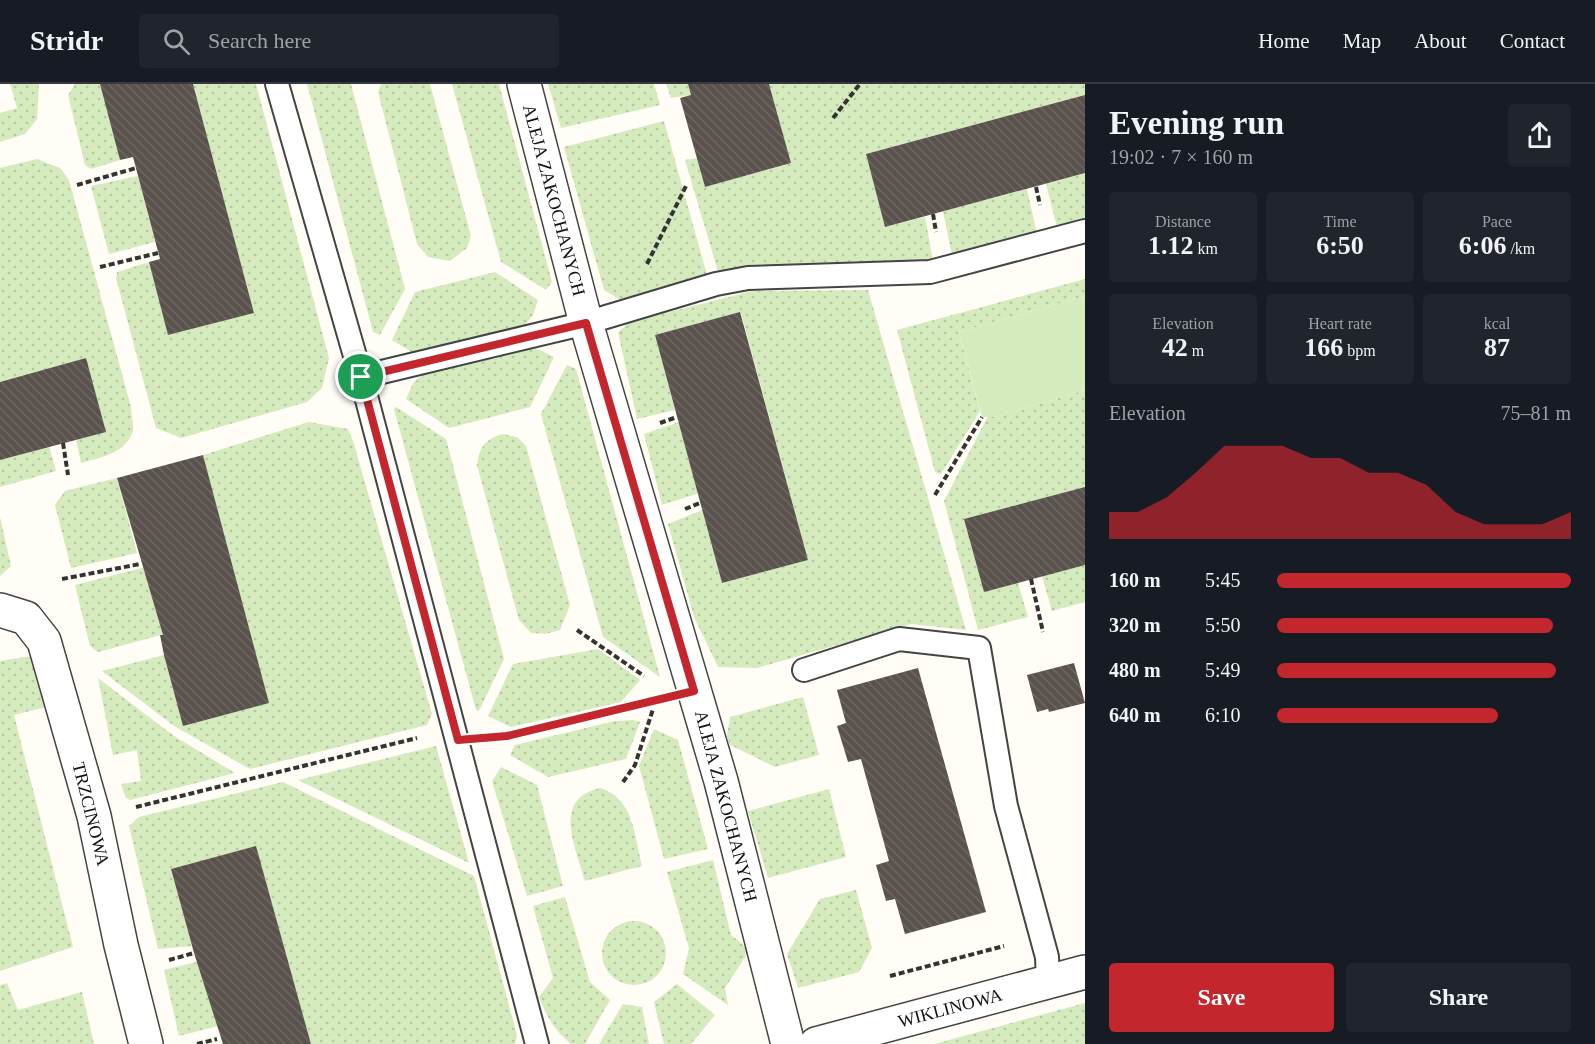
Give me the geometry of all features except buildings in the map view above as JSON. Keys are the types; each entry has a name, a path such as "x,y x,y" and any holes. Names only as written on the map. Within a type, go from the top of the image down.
{"street":[{"name":"ALEJA ZAKOCHANYCH","path":"524,84 586,323 721,781 788,1044"},
{"name":"TRZCINOWA","path":"0,610 26,618 44,641 94,816 121,945 146,1044"},
{"name":"WIKLINOWA","path":"816,1044 1085,972"}],"lane":[{"path":"277,84 361,377 537,1044"},
{"path":"361,377 586,323 716,284 748,278 930,272 1085,231"},
{"path":"804,670 899,639 979,648 1005,806 1047,957 1048,981"}],"path":[{"path":"833,117 860,84"},
{"path":"77,185 136,168"},
{"path":"623,312 687,184"},
{"path":"100,267 158,253"},
{"path":"935,495 982,417"},
{"path":"63,443 68,475"},
{"path":"62,579 140,564"},
{"path":"1031,579 1044,632"},
{"path":"577,630 648,679"},
{"path":"623,782 635,765 657,699 652,689"},
{"path":"94,816 432,735 458,740 507,736 657,699"},
{"path":"166,961 194,953"},
{"path":"197,1044 217,1039"}],"green space":[{"path":"10,84 39,84 37,119 25,134 0,142 0,113 17,108"},
{"path":"75,84 102,84 120,160 91,169 85,165 68,95"},
{"path":"193,84 256,84 329,358 322,388 307,402 181,438 156,428 116,278 117,272 149,262 169,335 254,313"},
{"path":"307,84 351,84 405,289 380,335 373,332"},
{"path":"381,84 430,84 471,236 467,248 450,261 428,257 417,244 378,92"},
{"path":"452,84 499,84 552,282 546,290 501,262"},
{"path":"548,84 654,84 660,105 561,128"},
{"path":"666,84 688,84 691,95 671,98"},
{"path":"769,84 1085,84 1085,95 866,154 885,227 925,217 933,261 719,275 685,160 697,158 705,187 791,163"},
{"path":"664,121 707,275 621,300 604,290 564,147"},
{"path":"37,159 60,168 69,180 131,407 133,431 125,445 112,453 81,463 76,439 86,359 0,382 0,168"},
{"path":"1085,173 1085,221 1057,227 1046,184"},
{"path":"138,176 155,242 109,254 91,186"},
{"path":"1027,189 1037,234 952,256 943,211"},
{"path":"495,272 538,300 533,315 524,326 415,354 392,340 415,292"},
{"path":"1085,279 1085,296 959,332 980,411 941,474 935,472 897,330"},
{"path":"868,290 966,630 911,624 757,668 718,667 694,617 668,524 702,510 722,583 808,560 741,313 655,335 675,410 637,419 618,332 630,322 752,291"},
{"path":"1085,296 1085,390 995,417 982,417 959,332"},
{"path":"529,345 554,357 530,407 449,428 406,399 413,383 428,370"},
{"path":"567,365 576,369 660,677 603,637 541,414"},
{"path":"1085,390 1085,487 1018,583 1028,617 978,630 944,501 988,416 995,417"},
{"path":"396,407 446,439 504,659 479,711 476,710 394,409"},
{"path":"309,422 348,429 432,714 427,725 250,769 174,726 102,671 164,655 268,703 203,455"},
{"path":"679,422 709,490 662,505 644,434"},
{"path":"502,434 517,437 526,446 570,605 560,630 545,634 531,633 519,620 477,465 479,453 484,445"},
{"path":"49,446 56,471 0,487 0,460"},
{"path":"117,478 137,553 71,568 55,505 65,491"},
{"path":"0,517 11,566 0,576"},
{"path":"153,565 172,632 98,652 90,646 75,585"},
{"path":"1085,565 1085,602 1052,611 1042,576"},
{"path":"598,649 640,680 621,702 511,727 488,716 513,664"},
{"path":"31,656 50,706 14,715 73,947 0,971 0,661"},
{"path":"98,678 174,736 235,773 130,800 126,798 121,784 141,781 137,750 113,755"},
{"path":"803,697 819,755 775,767 730,745 727,736 730,717"},
{"path":"615,721 640,722 626,759 548,777 510,755 515,745"},
{"path":"654,729 678,740 708,849 664,859 639,766"},
{"path":"436,746 469,863 298,780"},
{"path":"501,767 537,785 563,886 527,896 492,781"},
{"path":"283,782 474,876 517,1035 515,1044 311,1044 256,847 171,869 192,946 158,949 129,826 139,817"},
{"path":"601,788 612,793 626,810 634,830 642,866 585,881 573,839 572,813 576,802 586,793"},
{"path":"829,789 846,857 768,878 748,811"},
{"path":"713,860 731,935 746,947 747,954 725,988 728,1005 683,974 689,948 667,872"},
{"path":"856,890 872,948 859,972 798,988 787,954 820,899"},
{"path":"565,897 590,982 610,1000 585,1044 571,1044 560,1034 548,1017 539,997 553,978 533,906"},
{"path":"634,921 652,927 660,935 666,953 660,971 652,979 634,985 616,979 608,971 602,953 608,935 616,927"},
{"path":"208,959 226,1024 179,1036 164,970"},
{"path":"7,983 18,1010 82,992 94,1044 0,1044 0,985"},
{"path":"677,984 715,1015 691,1044 664,1044 654,1002"},
{"path":"1085,1003 1085,1044 934,1044"},
{"path":"623,1004 642,1007 649,1044 599,1044"}],"route":[{"path":"586,323 694,691 507,736 458,740 361,377 586,323"}]}
